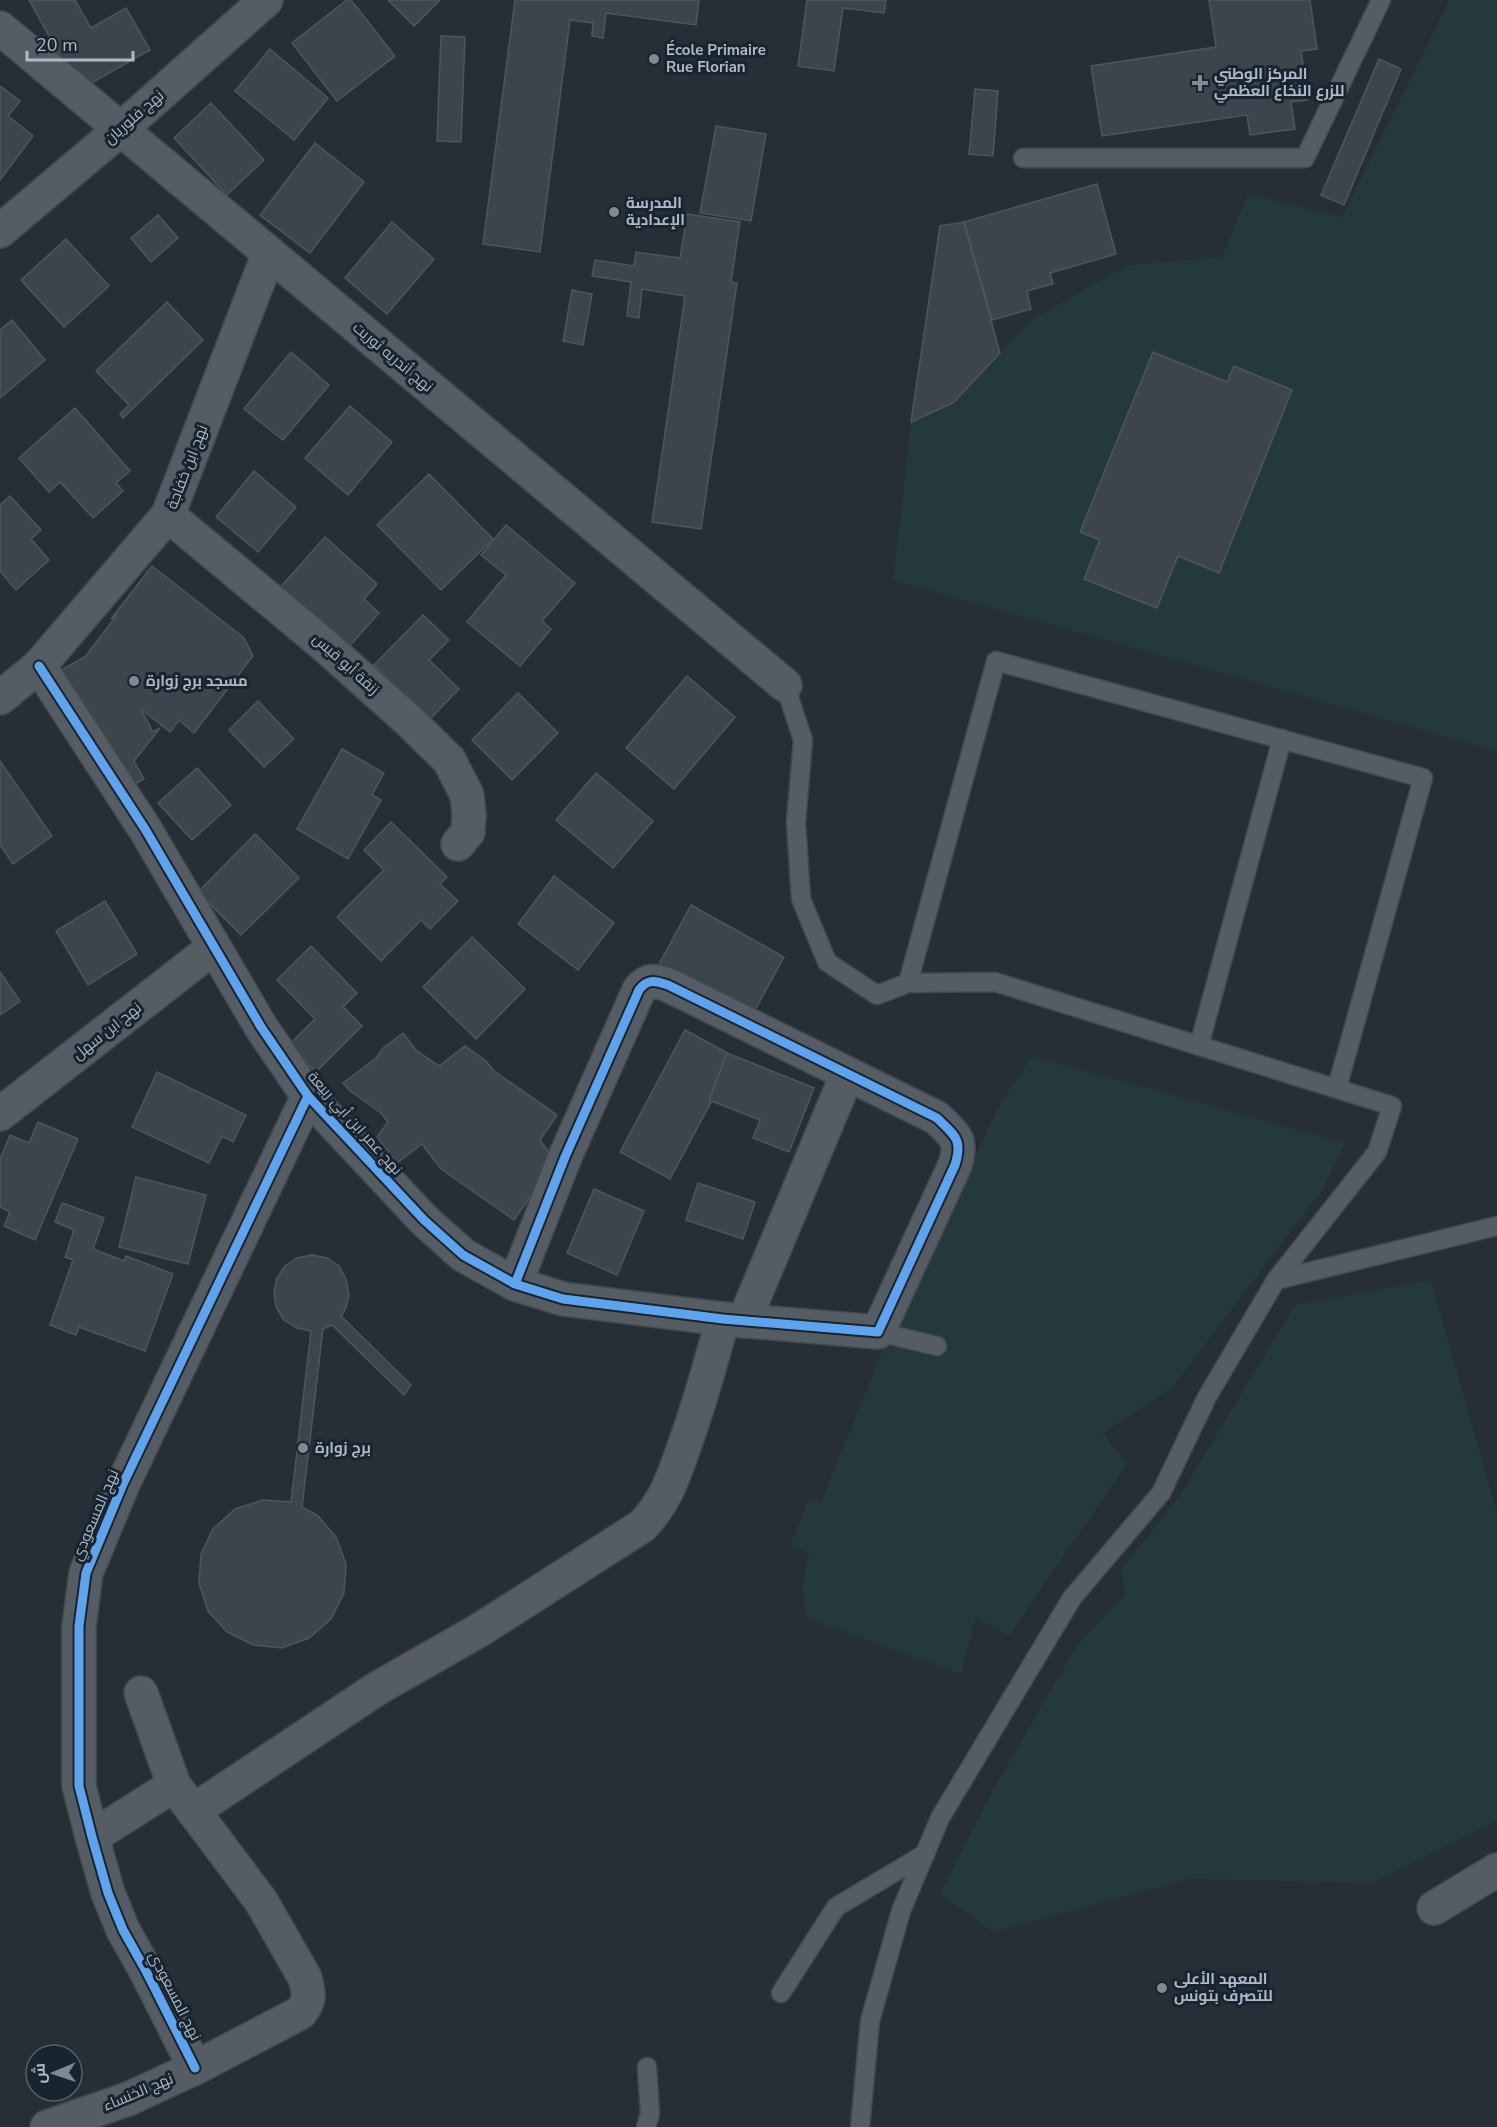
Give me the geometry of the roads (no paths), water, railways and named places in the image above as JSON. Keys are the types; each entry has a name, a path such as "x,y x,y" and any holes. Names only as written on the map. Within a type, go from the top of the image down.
{"street":[{"name":"نهج فلوريان","path":"0,231 121,129 266,0"},
{"name":"نهج أندريه ثوريت","path":"0,28 785,685"},
{"name":"نهج ابن خفاجة","path":"0,698 39,666 168,515 269,253"},
{"name":"زنقة أبو قيس","path":"168,515 323,644 449,760 466,795 469,815 468,832 458,844"},
{"name":"نهج عمر ابن أبي ربيعة","path":"39,666 145,829 261,1027 308,1096 424,1220 463,1256 515,1284 562,1299 733,1320 878,1332"},
{"name":"نهج ابن سهل","path":"0,1114 213,948"},
{"path":"515,1284 565,1157 639,990 644,983 653,981 668,985 937,1118 957,1139 959,1151 955,1165 878,1332"},
{"path":"141,1693 174,1785 193,1811 378,1688 478,1631 642,1526 654,1513 669,1490 699,1405 733,1320 847,1075"},
{"name":"نهج المسعودي","path":"195,2068 123,1930 108,1893 92,1837 79,1786 79,1626 86,1573 123,1484 308,1096"},
{"path":"92,1837 174,1785"},
{"name":"نهج الخنساء","path":"47,2127 128,2098 195,2068 300,2013 308,2004 309,1992 304,1978 261,1901 193,1811"},
{"path":"1434,1908 1497,1870"}],"lane":[{"path":"1023,158 1305,158 1380,0"},
{"path":"908,983 996,660 1423,778 1337,1088"},
{"path":"785,685 803,740 796,822 801,899 827,962 877,996 908,983 995,982 1392,1106 1377,1152 1276,1280 1207,1397 1161,1493 1072,1598 940,1818 901,1911 870,2021 860,2127"},
{"path":"1199,1046 1282,739"},
{"path":"1276,1280 1497,1226"},
{"path":"878,1332 937,1346"},
{"path":"781,1993 836,1907 925,1854"},
{"path":"646,2127 650,2114 647,2067"}],"place":[{"name":"École Primaire Rue Florian","path":"654,59"},
{"name":"المركز الوطني للزرع النخاع العظمي","path":"1200,83"},
{"name":"المدرسة الإعدادية","path":"614,212"},
{"name":"مسجد برج زوارة","path":"134,681"},
{"name":"برج زوارة","path":"303,1448"},
{"name":"المعهد الأعلى للتصرف بتونس","path":"1162,1988"}]}
